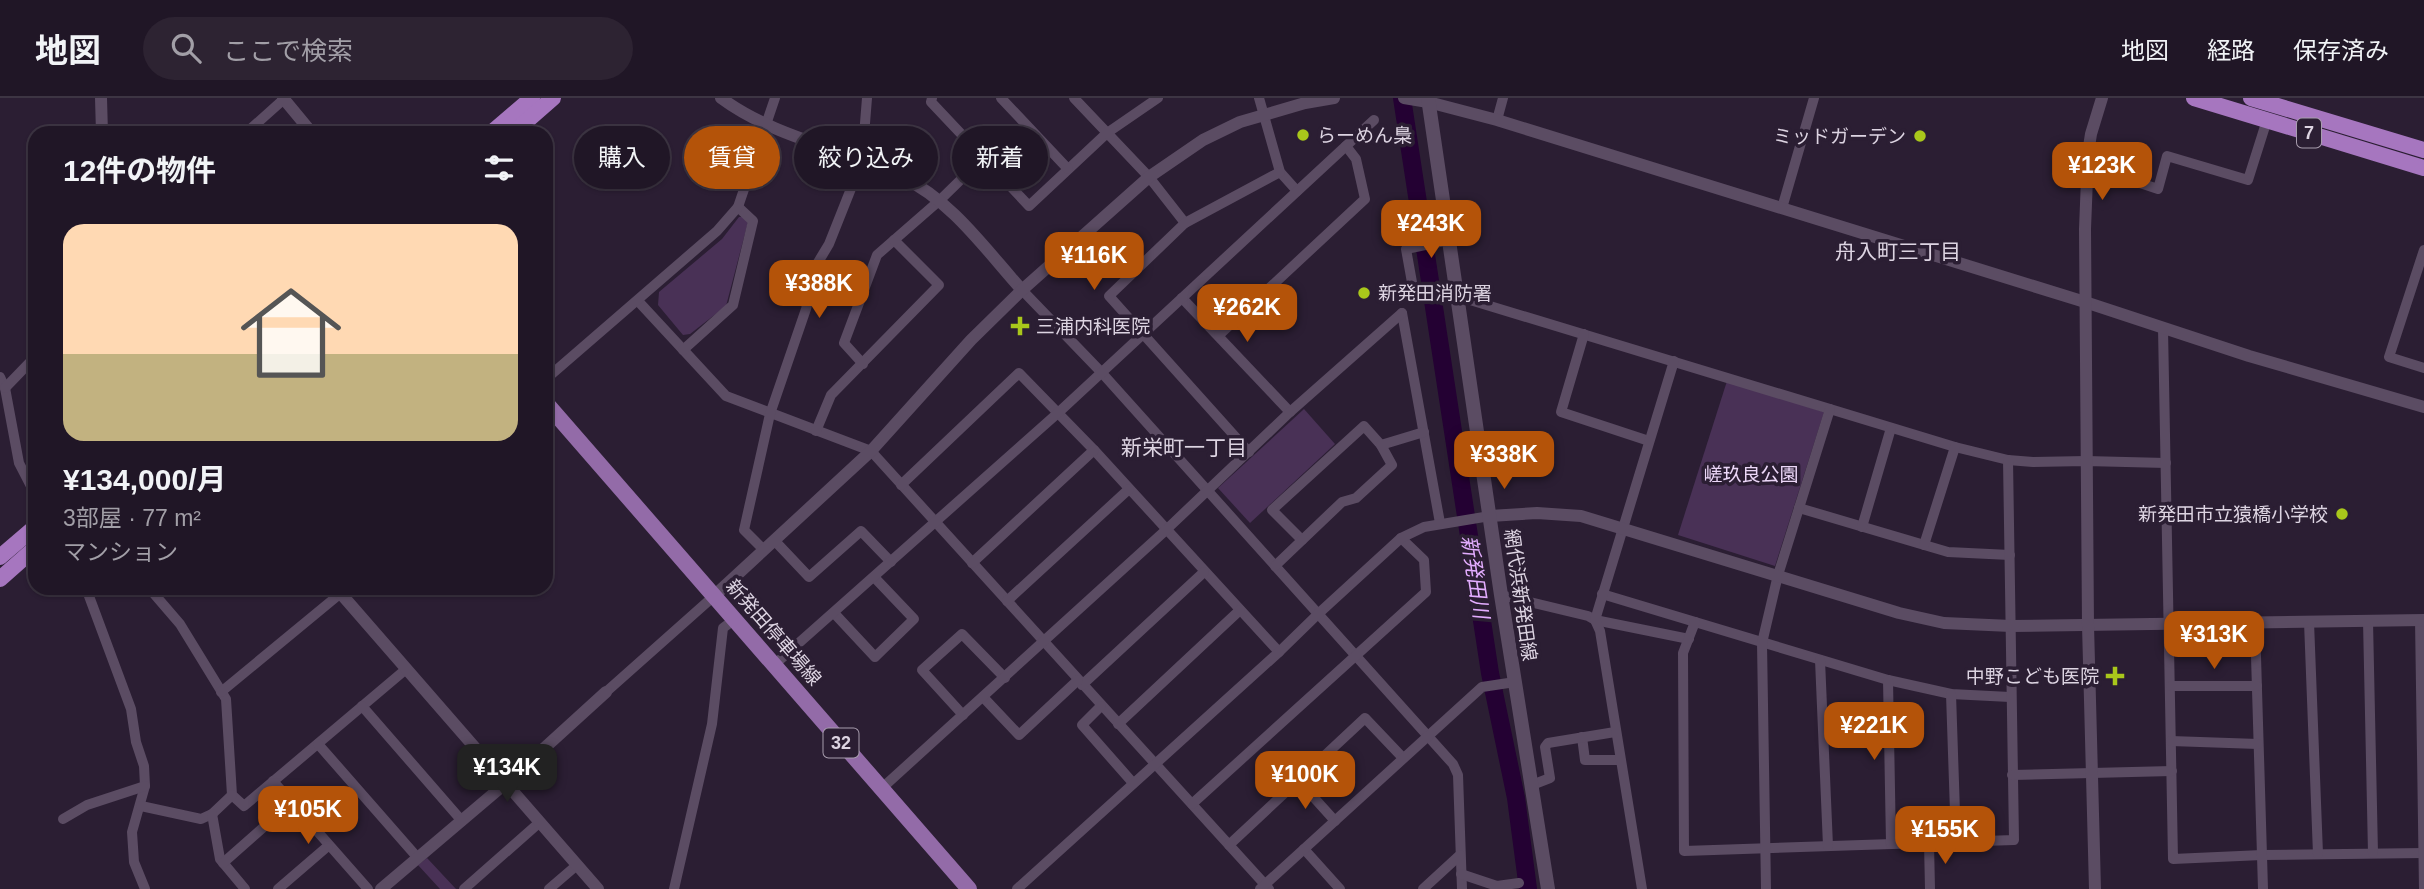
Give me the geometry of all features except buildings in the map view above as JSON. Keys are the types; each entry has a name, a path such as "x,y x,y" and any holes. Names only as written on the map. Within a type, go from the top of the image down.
{"highway":[{"path":"499,126 532,98"},
{"path":"521,126 553,98"},
{"name":"7","path":"2194,98 2424,168"},
{"name":"7","path":"2251,98 2424,150"},
{"path":"0,557 28,533"},
{"path":"0,579 28,554"}],"main road":[{"name":"網代浜新発田線","path":"1428,100 1457,296 1485,517 1501,595 1508,683 1532,785 1548,889"},
{"name":"新発田停車場線","path":"553,411 969,889"}],"street":[{"path":"101,98 102,126"},
{"path":"722,98 766,125 794,136"},
{"path":"553,373 717,231 737,207 775,98"},
{"path":"865,126 867,98"},
{"path":"932,98 931,102 953,126"},
{"path":"1002,98 1068,169"},
{"path":"1074,98 1149,177 1185,223"},
{"path":"1259,98 1280,172 1297,191"},
{"path":"381,889 506,783 871,451 971,340 1022,290 1149,177 1203,140 1240,122 1334,98"},
{"path":"1404,98 1428,100 1497,120 2085,302 2249,356 2424,407"},
{"path":"1497,120 1503,98"},
{"path":"1782,208 1814,98"},
{"path":"2095,889 2088,625 2086,165 2091,134 2102,98"},
{"path":"254,126 283,99 306,126"},
{"path":"1048,188 1107,133 1154,99"},
{"path":"774,665 1102,373 1374,120"},
{"path":"2086,165 2158,189 2167,156 2248,180 2267,120"},
{"path":"1219,335 1365,199 1356,159 1346,146"},
{"path":"1249,452 1109,296 1185,223 1280,172"},
{"path":"863,364 844,344 877,255 952,188"},
{"path":"764,549 744,530 770,414 806,309 817,264 829,244 851,189"},
{"path":"922,189 940,200 1102,373 1453,764 1458,775 1462,889"},
{"path":"1013,189 1029,206 1047,189"},
{"path":"683,350 733,305 753,221 737,207"},
{"path":"816,431 831,395 939,285 894,240"},
{"path":"1415,299 1406,249 1448,240"},
{"path":"2424,250 2389,357 2424,368"},
{"path":"1457,296 1891,428 2008,460 2166,463"},
{"path":"1182,298 1290,412"},
{"path":"638,301 726,396 871,451 1265,887 1482,687 1508,683"},
{"path":"881,789 1208,492 1290,412 1402,313 1440,523"},
{"path":"2163,328 2173,859 2424,853"},
{"path":"1584,334 1561,412 1649,442"},
{"path":"1642,889 1600,631 1595,620 1674,361"},
{"path":"5,388 28,363"},
{"path":"901,485 1019,373 1059,412 1279,652"},
{"path":"0,377 5,388 19,463 28,480"},
{"path":"1766,889 1762,643 1778,575 1830,409"},
{"path":"1275,566 1342,502 1356,498 1392,465 1381,445 1364,426 1272,510 1302,540"},
{"path":"1862,527 1891,428"},
{"path":"1381,445 1424,432"},
{"path":"1924,545 1955,447"},
{"path":"972,563 1094,450"},
{"path":"1695,622 1683,653 1684,851 2014,840 2008,460"},
{"path":"1006,601 1129,489"},
{"path":"1799,508 1948,552 2010,555"},
{"path":"1017,889 1401,538 1440,523 1537,513 1581,516 1623,527 1899,613 1944,623 2011,626 2422,620 2424,889"},
{"path":"774,540 809,577 861,531 891,562"},
{"path":"1192,804 1426,592 1424,560 1401,538"},
{"path":"983,697 1019,735 1204,572"},
{"path":"834,613 875,657 914,619 874,577"},
{"path":"1602,594 1888,680 1951,694 2010,697"},
{"path":"89,595 131,709 136,742 144,766 145,786 132,832 134,862 145,889"},
{"path":"155,595 180,624 226,699 232,795 244,806 405,670"},
{"path":"222,692 336,595"},
{"path":"346,595 405,670 598,889"},
{"path":"1501,595 1595,620 1689,639"},
{"path":"1118,724 1240,610"},
{"path":"674,889 712,724 723,628 735,619"},
{"path":"2368,621 2373,853"},
{"path":"2309,622 2318,854"},
{"path":"2255,623 2263,889"},
{"path":"963,715 922,670 962,634 1005,678"},
{"path":"1820,660 1828,846"},
{"path":"1888,680 1891,844"},
{"path":"2171,686 2257,686"},
{"path":"1951,694 1956,842"},
{"path":"362,706 462,821"},
{"path":"1101,706 1083,725 1133,783"},
{"path":"1229,845 1365,718 1403,758"},
{"path":"1532,785 1550,778 1545,747 1548,743 1615,732"},
{"path":"1582,737 1585,760 1620,760"},
{"path":"2171,741 2258,744"},
{"path":"317,744 417,857"},
{"path":"2012,775 2172,771"},
{"path":"1298,780 1335,821"},
{"path":"273,781 368,889"},
{"path":"63,819 87,806 145,786"},
{"path":"141,806 201,819 212,814 232,795"},
{"path":"223,863 291,803"},
{"path":"212,814 220,859 245,889"},
{"path":"464,889 540,822"},
{"path":"1929,843 1930,889"},
{"path":"278,889 328,846"},
{"path":"1304,849 1340,889"},
{"path":"1423,889 1460,855"},
{"path":"549,889 577,864"},
{"path":"1461,874 1497,886 1519,883"}],"green space":[{"path":"739,217 744,217 748,222 726,306 690,334 683,335 658,305 659,292 722,239"},
{"name":"嵯玖良公園","path":"1727,381 1824,412 1775,566 1678,535"},
{"path":"1304,409 1335,444 1250,523 1218,488"},
{"path":"427,858 456,889 440,889 418,865"}],"waterway":[{"name":"新発田川","path":"1402,98 1490,673 1516,798 1528,889"}],"place":[{"name":"らーめん梟","path":"1303,135"},
{"name":"ミッドガーデン","path":"1920,136"},
{"name":"新発田消防署","path":"1364,293"},
{"name":"三浦内科医院","path":"1020,326"},
{"name":"新発田市立猿橋小学校","path":"2342,514"},
{"name":"中野こども医院","path":"2115,676"}],"district":[{"name":"舟入町三丁目","path":"1898,252"},
{"name":"新栄町一丁目","path":"1184,448"}]}
